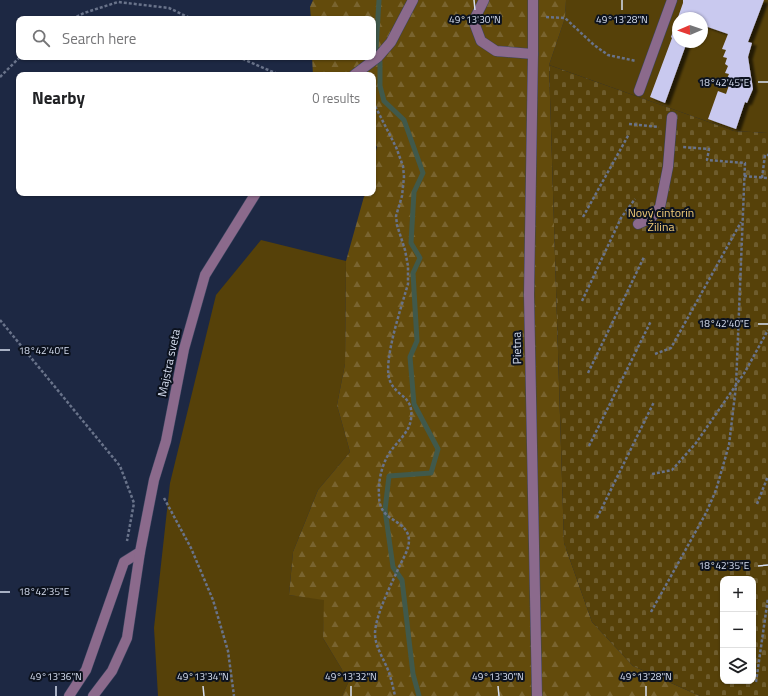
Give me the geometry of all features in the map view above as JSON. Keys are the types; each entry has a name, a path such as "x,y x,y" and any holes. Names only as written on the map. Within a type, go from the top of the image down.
{"street":[{"path":"376,58 391,42 413,0"},
{"path":"484,0 475,18 475,25 481,41 496,51 533,54"},
{"name":"Pietna","path":"533,0 529,295 537,696"},
{"path":"639,91 672,0"},
{"path":"358,72 373,60"},
{"path":"638,224 651,218 660,207 668,167 672,117"},
{"name":"Majstra sveta","path":"92,696 112,671 127,638 140,552 154,480 166,441 184,348 205,275 254,196"},
{"path":"69,696 86,670 124,562 140,552"}],"path":[{"path":"77,16 84,12 118,2 169,8 186,16"},
{"path":"533,17 565,18 594,45 608,55 648,63"},
{"path":"0,77 17,60"},
{"path":"245,60 273,72"},
{"path":"376,108 396,147 403,166 404,177 402,196 396,216 397,225 405,250 409,275 389,358 388,372 390,381 395,389 408,401 412,410 411,420 407,430 386,459 378,494 380,505 385,514 401,525 406,530 409,538 408,546 388,591 377,621 375,633 379,653 388,670 395,696"},
{"path":"629,124 671,128"},
{"path":"583,217 629,134"},
{"path":"652,612 706,513 716,490 729,445 736,386 745,163 707,160 709,149 669,146"},
{"path":"762,178 765,155 768,155"},
{"path":"744,176 768,178"},
{"path":"582,301 621,218 635,199"},
{"path":"655,354 671,348 742,220"},
{"path":"588,373 644,258"},
{"path":"0,320 120,466 134,503 124,562"},
{"path":"589,446 651,321"},
{"path":"652,474 672,470 696,443 745,372 768,330"},
{"path":"597,518 654,402"},
{"path":"757,504 768,476"},
{"path":"154,480 191,548 213,600 228,651 234,696"},
{"path":"756,682 768,598"}],"green space":[{"path":"313,0 566,0 565,18 549,65 564,543 592,622 633,666 700,696 342,696 349,681 323,638 324,600 289,595 293,552 318,490 350,452 337,405 345,364 346,261 364,196 376,196 376,72 313,72 312,60 376,60 376,16 311,16 310,7"},
{"path":"566,0 768,0 768,133 734,131 549,65 565,18"},
{"name":"Nový cintorín Žilina","path":"549,65 734,131 768,133 768,696 700,696 633,666 592,622 564,543"},
{"path":"261,240 346,261 345,364 337,405 350,452 318,490 293,552 289,595 325,599 323,638 349,681 342,696 158,696 154,628 170,483 216,295"}],"building":[{"path":"683,0 764,0 748,42 752,43 748,57 753,89 747,103 745,102 736,129 708,119 718,91 726,94 730,82 726,81 729,74 725,73 728,66 725,64 727,58 723,57 726,50 722,49 728,34 708,27 708,12 680,12"},
{"path":"672,38 672,48 685,48 665,103 650,97"}],"waterway":[{"path":"379,0 376,49 380,62 380,86 384,101 404,120 423,173 414,192 411,243 420,258 413,273 417,341 410,357 414,404 438,449 431,473 389,476 385,510 393,567 402,580 413,674 419,696"}]}
